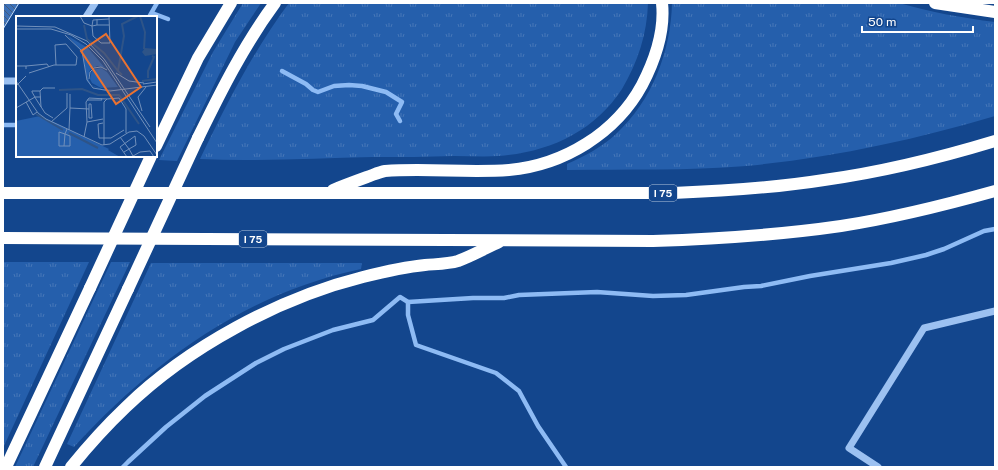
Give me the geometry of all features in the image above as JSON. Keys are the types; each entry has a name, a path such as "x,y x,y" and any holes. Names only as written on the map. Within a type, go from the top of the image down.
{"highway":[{"path":"158,142 198,58 231,3"},
{"path":"45,467 223,87 256,30 275,3"},
{"path":"325,192 383,172 509,170 540,165 578,149 594,139 610,126 625,111 637,94 656,52 661,31 662,3"},
{"path":"935,3 995,12"},
{"name":"I 75","path":"3,193 673,193 724,191 824,180 874,171 923,161 995,141"},
{"path":"6,467 152,157"},
{"name":"I 75","path":"3,238 653,241 734,238 849,224 918,210 995,191"},
{"path":"71,467 104,428 127,406 182,361 243,323 302,296 362,277 423,265 457,261 502,240"}],"lane":[{"path":"87,16 95,3"},
{"path":"3,81 16,81"},
{"path":"878,467 849,448 924,328 995,311"}],"green space":[{"path":"243,3 261,3 235,42 177,161 159,160 213,52"},
{"path":"289,3 648,3 646,26 641,48 633,69 622,89 611,104 598,117 569,137 553,144 517,154 499,156 264,160 200,159 241,79 263,41"},
{"path":"672,3 899,3 971,19 995,22 995,116 934,133 872,147 778,163 701,169 567,170 567,164 593,151 616,134 629,121 640,106 657,74 663,57 671,21"},
{"path":"3,262 89,262 3,448"},
{"path":"111,262 130,262 33,467 15,467"},
{"path":"151,263 362,263 361,269 319,280 279,295 240,313 204,335 169,360 136,387 104,416 74,447 67,444"}],"building":[{"path":"3,3 19,3 3,29"}],"waterway":[{"path":"150,16 157,3"},
{"path":"152,13 168,19"},
{"path":"282,71 318,92 334,86 349,85 362,86 386,92 402,102 396,114 400,121"},
{"path":"3,125 16,125"},
{"path":"123,467 166,427 205,396 256,363 284,349 333,330 373,320 400,297 408,302 597,292 653,296 686,295 761,286 810,276 891,263 926,255 944,249 984,231 995,229"},
{"path":"408,302 408,315 416,345 496,373 519,391 538,426 566,467"}]}
